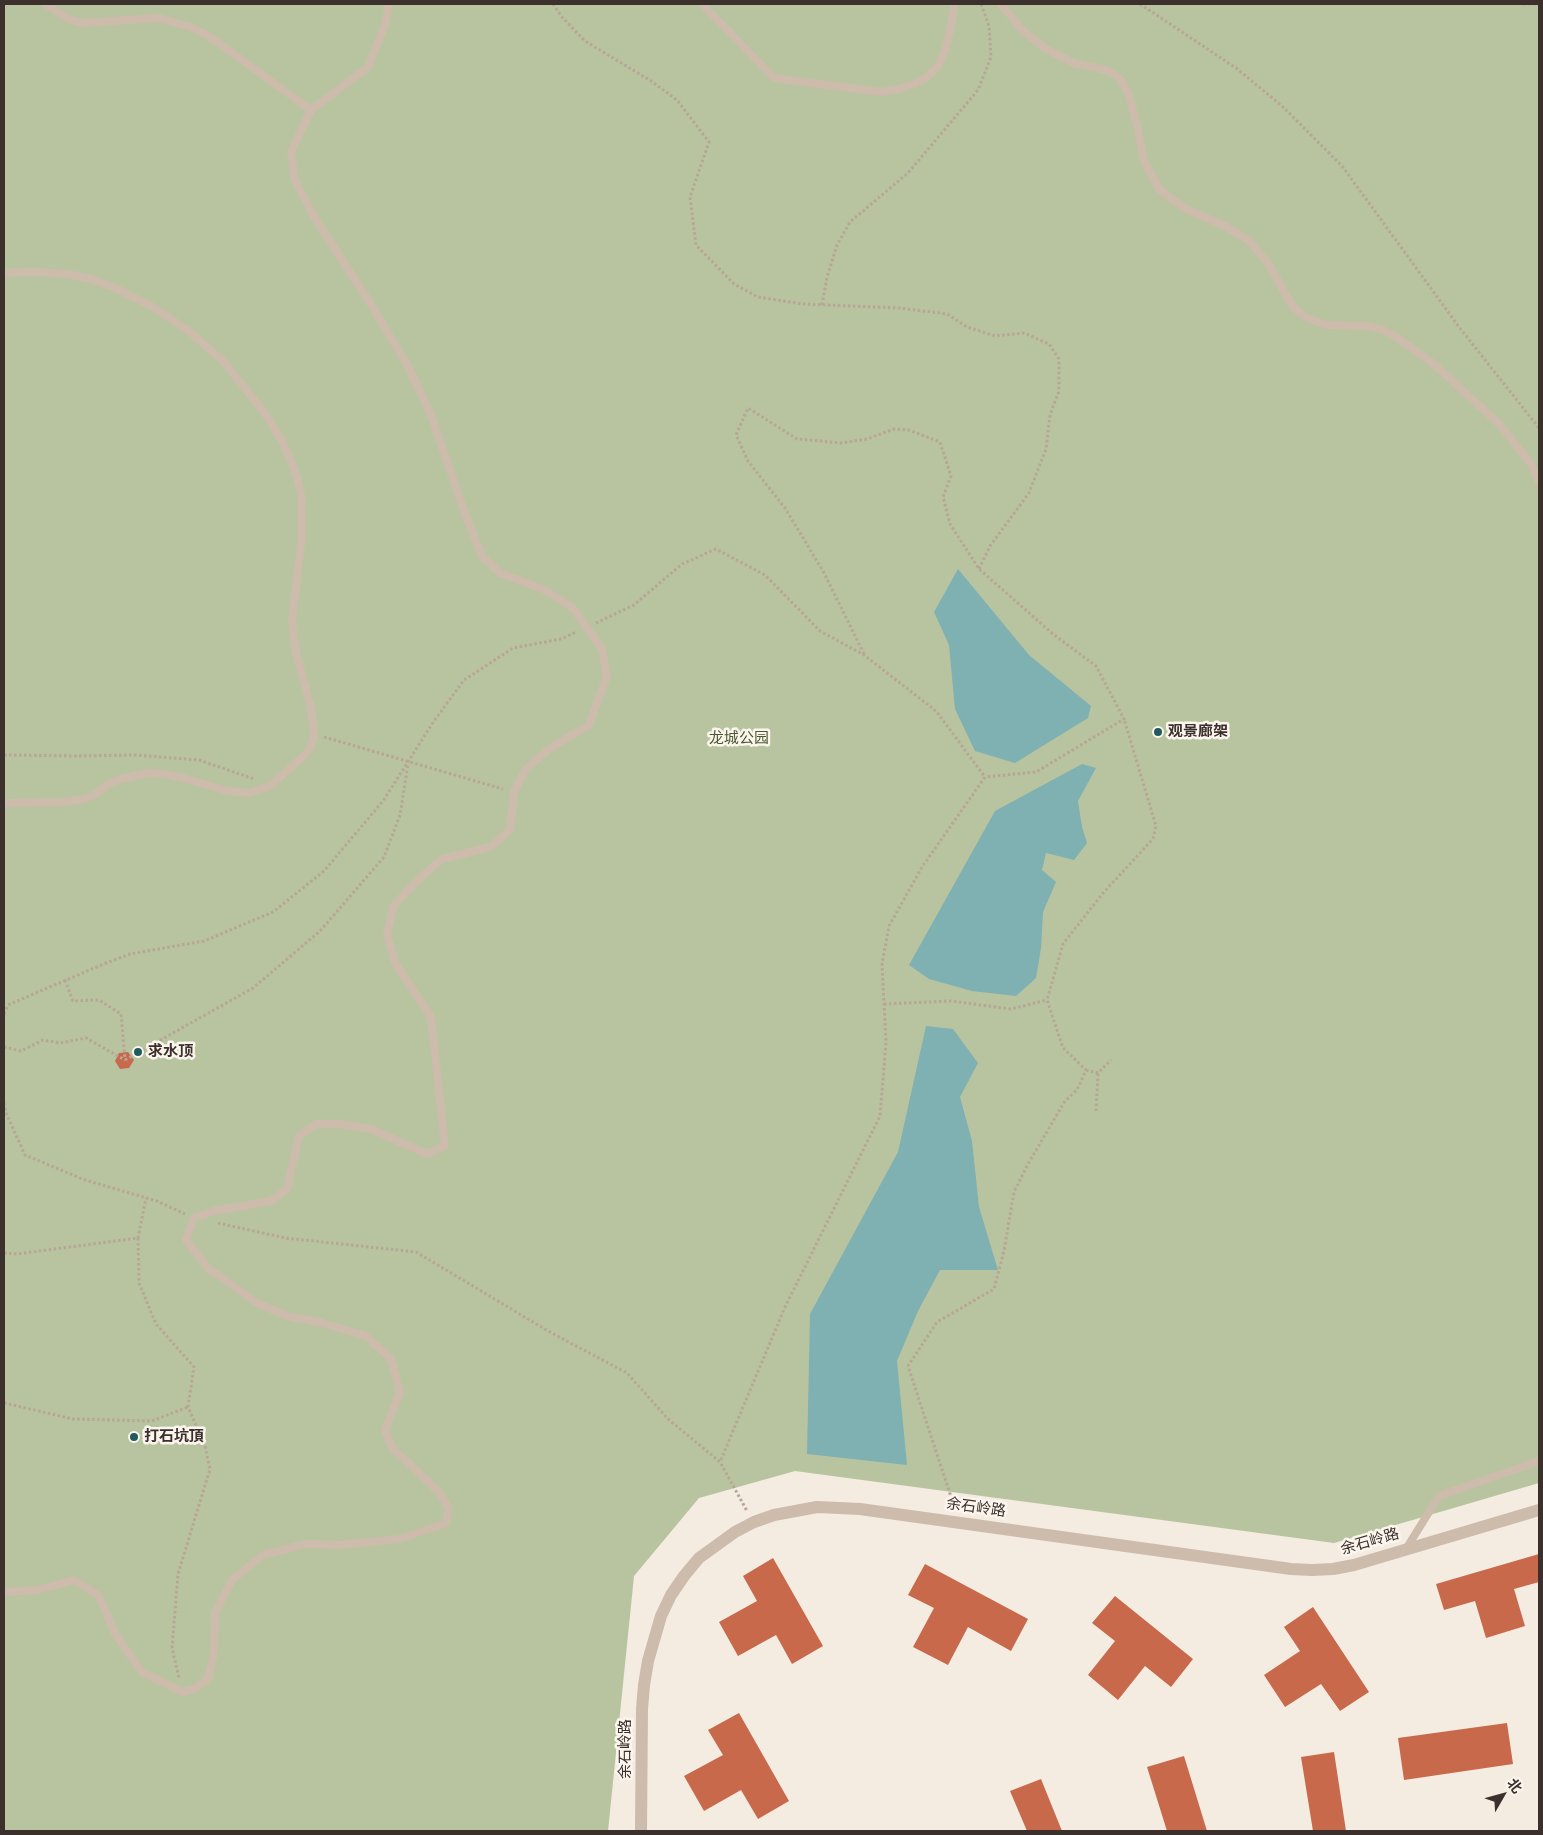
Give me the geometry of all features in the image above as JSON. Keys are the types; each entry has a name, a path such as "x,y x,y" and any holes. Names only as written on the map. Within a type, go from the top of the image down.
{"street":[{"name":"余石岭路","path":"641,1831 642,1709 644,1685 648,1661 661,1616 675,1588 699,1558 734,1532 754,1522 795,1510 817,1506 838,1506 1291,1569 1334,1569 1539,1510"}],"lane":[{"path":"45,4 69,20 81,23 159,18 191,27 210,37 311,110"},
{"path":"4,1592 38,1590 74,1580 99,1596 115,1634 142,1672 182,1692 194,1690 208,1679 214,1654 215,1614 232,1580 264,1555 306,1544 340,1545 400,1539 446,1523 449,1509 439,1492 392,1448 385,1430 400,1392 391,1359 366,1336 319,1322 288,1316 257,1303 208,1268 186,1240 194,1218 214,1211 271,1201 287,1189 299,1136 316,1124 338,1124 371,1129 427,1154 445,1146 431,1017 395,963 387,934 394,905 442,859 490,847 510,830 514,792 525,770 550,748 589,725 607,676 602,649 573,608 545,590 500,573 482,556 465,514 431,415 409,368 370,303 313,216 295,180 291,152 311,110 368,67 385,25 389,4"},
{"path":"702,4 774,78 881,92 915,84 927,77 938,66 951,27 954,4"},
{"path":"1002,4 1022,30 1046,49 1074,63 1106,70 1121,80 1129,94 1138,126 1144,161 1160,190 1186,208 1228,227 1248,240 1268,263 1293,306 1305,317 1326,324 1368,326 1383,330 1434,364 1499,424 1531,464 1539,482"},
{"path":"4,273 37,272 84,278 113,287 153,307 186,329 222,360 264,412 289,456 301,493 302,535 292,621 296,652 312,708 314,734 312,746 306,755 271,785 249,793 228,791 164,774 148,773 121,779 109,784 92,796 79,800 4,803"},
{"path":"1406,1548 1439,1496 1539,1462"}],"path":[{"path":"553,4 562,17 585,41 651,81 677,100 709,142 690,197 696,246 734,284 758,297 803,304 899,308 947,314 967,327 995,336 1024,333 1049,344 1059,359 1059,390 1050,416 1046,449 1029,493 990,546 979,569"},
{"path":"822,305 827,277 837,245 850,222 908,173 978,90 991,57 988,26 981,4"},
{"path":"1140,4 1236,68 1282,106 1342,166 1460,327 1539,428"},
{"path":"1523,4 1535,4"},
{"path":"864,655 823,571 785,508 748,461 736,435 748,408 797,440 842,443 867,438 894,429 909,430 940,442 951,476 943,497 950,524 979,569 1053,634 1096,666 1124,719 1156,826 1152,839 1102,892 1063,944 1047,1000 1063,1048 1086,1070 1098,1073"},
{"path":"4,1014 8,1005 130,954 204,941 273,912 324,871 383,801 434,721 464,680 513,648 561,639 634,605 682,564 716,549 765,575 820,632 864,655 936,711 985,777"},
{"path":"720,1462 785,1307 880,1116 886,1042 882,964 889,926 922,867 985,777 1036,772 1124,719"},
{"path":"314,734 514,792"},
{"path":"126,1060 253,988 320,930 384,857 400,815 408,761"},
{"path":"66,980 73,1001 99,1000 121,1014 126,1060"},
{"path":"884,1004 951,1001 1010,1009 1047,1000"},
{"path":"4,1047 21,1051 43,1040 60,1043 86,1038 126,1060"},
{"path":"1096,1111 1098,1073 1111,1060"},
{"path":"960,1522 908,1366 937,1322 994,1289 1004,1251 1014,1192 1065,1101 1077,1090 1086,1070"},
{"path":"4,1103 6,1113 25,1155 85,1180 157,1201 194,1218 285,1238 416,1252 548,1330 627,1373 668,1419 720,1462 754,1522"},
{"path":"146,1198 138,1238 138,1283 156,1324 194,1367 188,1407 205,1446 210,1469 178,1574 172,1648 182,1692"},
{"path":"4,1253 17,1254 138,1238"},
{"path":"4,1403 73,1419 152,1421 188,1407"}],"green space":[{"name":"龙城公园","path":"4,4 1539,4 1539,1483 1334,1543 795,1471 699,1498 634,1576 608,1831 4,1831"}],"water":[{"path":"958,569 1029,655 1091,706 1088,718 1015,763 975,751 955,709 949,645 934,612"},
{"path":"1082,764 1096,768 1078,801 1082,827 1087,843 1074,860 1046,853 1042,870 1056,882 1043,912 1041,948 1036,978 1016,996 972,991 929,979 909,965 995,811"},
{"path":"926,1026 953,1029 978,1063 960,1097 972,1141 979,1207 998,1270 940,1270 918,1311 897,1361 907,1465 807,1454 810,1314 898,1152"}],"building":[{"path":"128,1052 134,1060 129,1068 120,1069 115,1061 119,1053"},
{"path":"1539,1554 1539,1582 1514,1589 1525,1626 1486,1638 1475,1601 1444,1610 1436,1584"},
{"path":"773,1558 823,1646 792,1664 776,1635 738,1656 719,1622 757,1601 743,1576"},
{"path":"925,1564 1028,1619 1011,1651 968,1627 948,1665 913,1647 934,1608 908,1595"},
{"path":"1115,1596 1193,1659 1171,1687 1145,1666 1118,1700 1088,1675 1115,1641 1092,1623"},
{"path":"1313,1607 1369,1692 1340,1711 1321,1684 1285,1707 1264,1675 1300,1651 1284,1627"},
{"path":"739,1713 789,1801 758,1819 741,1790 704,1811 684,1776 723,1755 708,1730"},
{"path":"1507,1723 1513,1764 1404,1780 1398,1738"},
{"path":"1334,1752 1346,1831 1313,1831 1301,1757"},
{"path":"1184,1756 1207,1831 1167,1831 1147,1767"},
{"path":"1041,1779 1062,1831 1027,1831 1010,1791"}],"place":[{"name":"观景廊架","path":"1158,732"},
{"name":"求水顶","path":"138,1052"},
{"name":"打石坑頂","path":"134,1437"}]}
